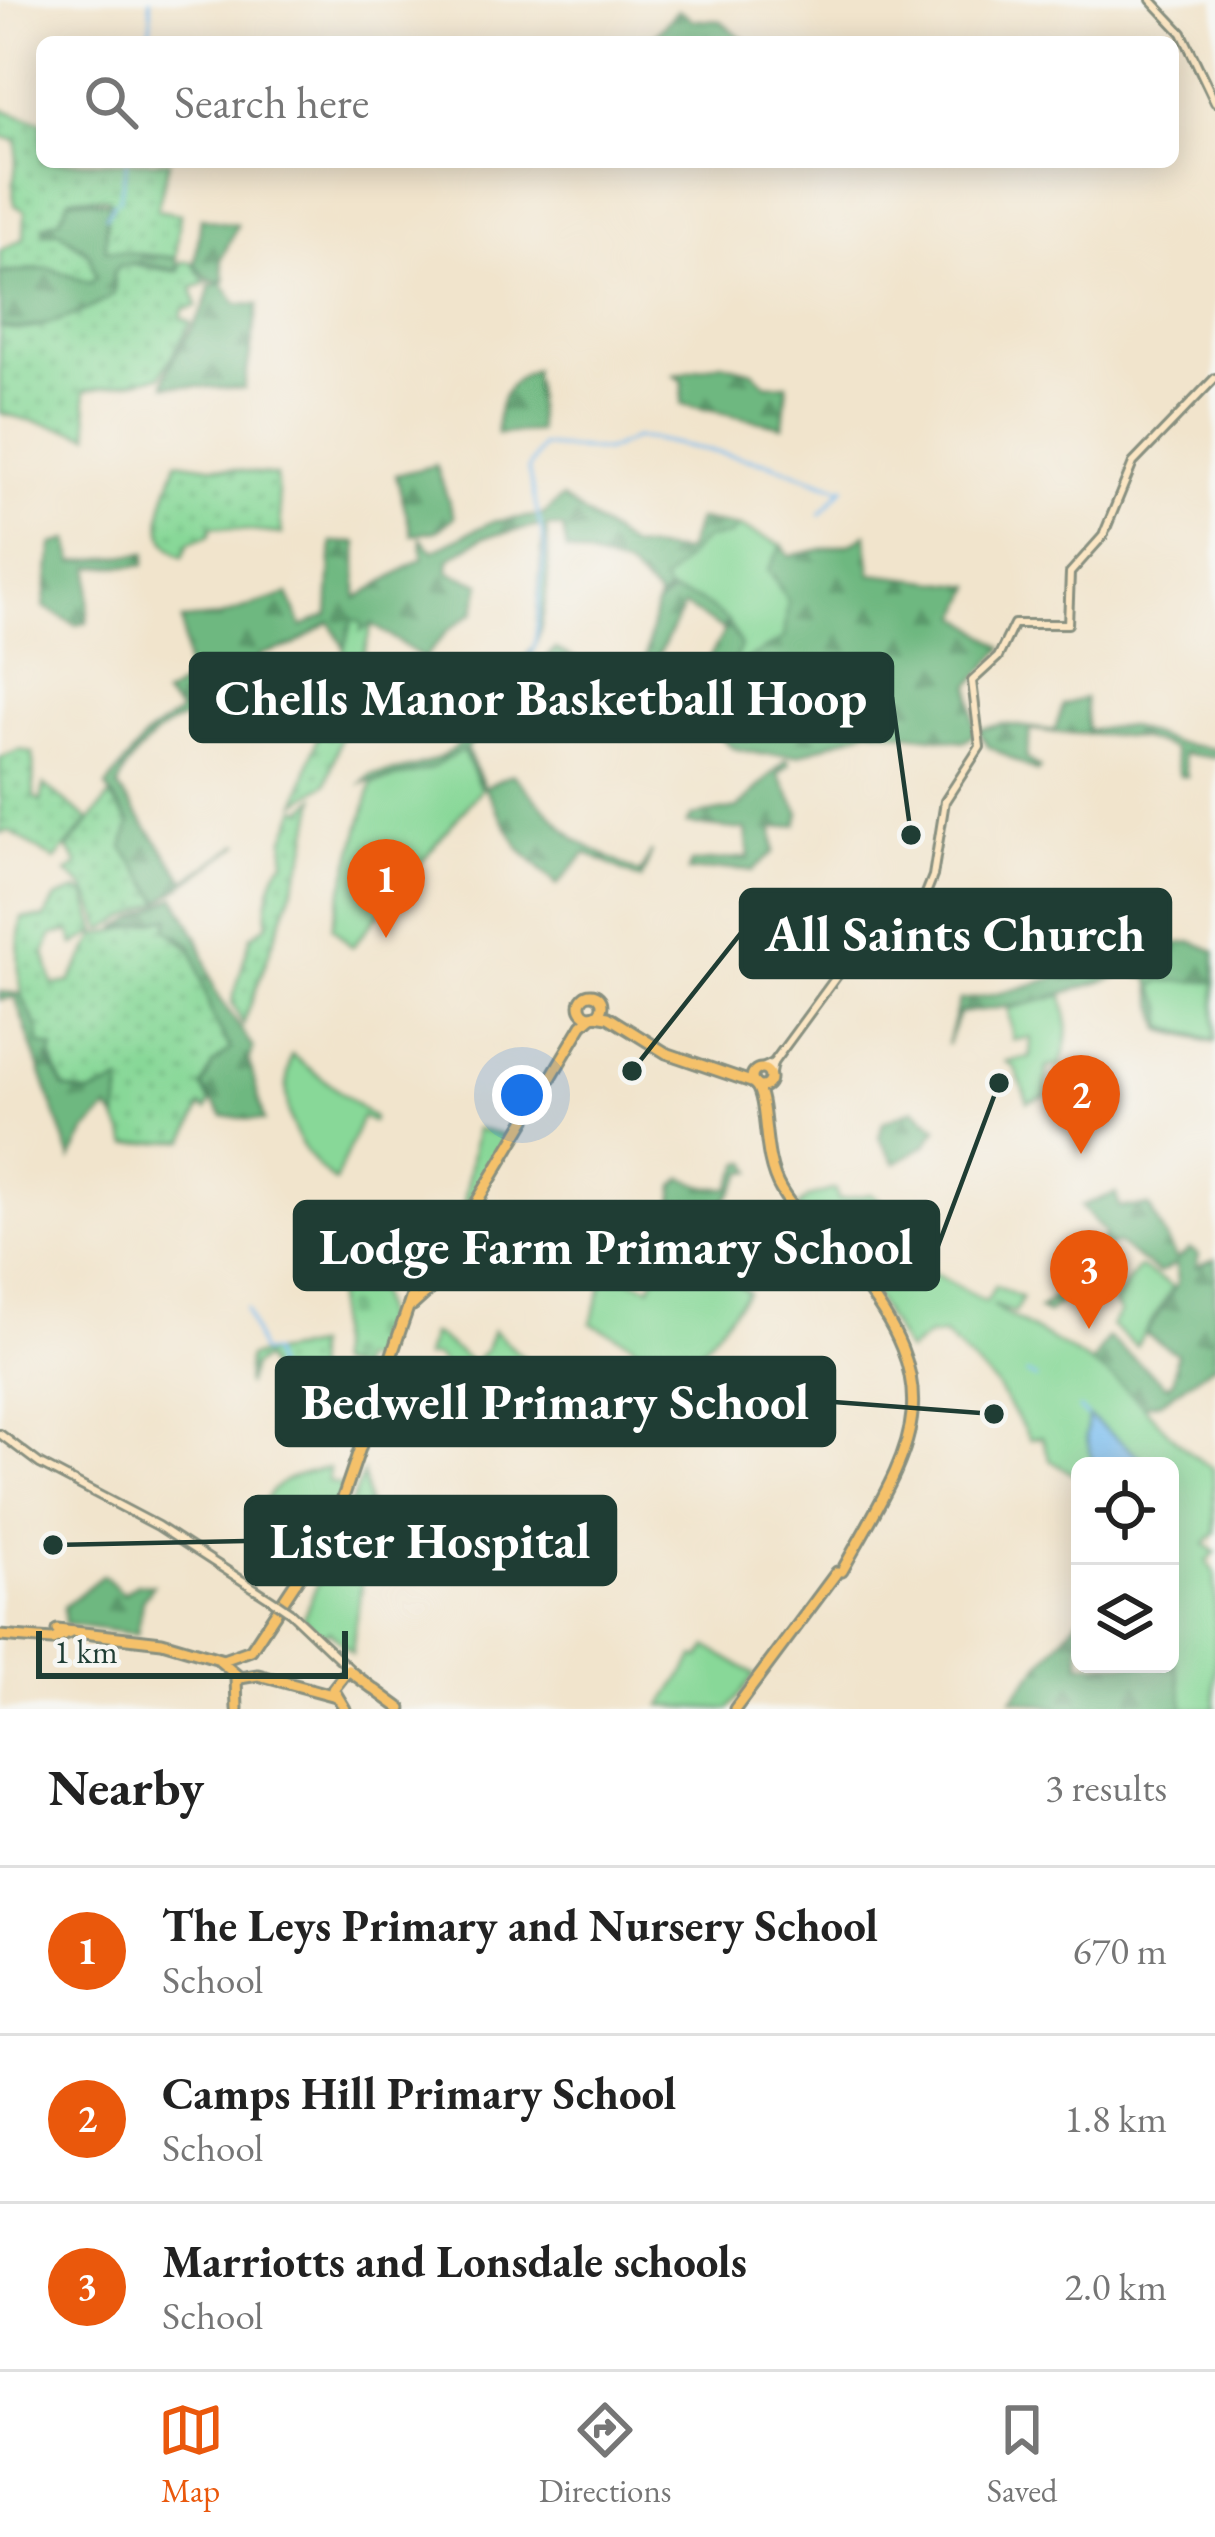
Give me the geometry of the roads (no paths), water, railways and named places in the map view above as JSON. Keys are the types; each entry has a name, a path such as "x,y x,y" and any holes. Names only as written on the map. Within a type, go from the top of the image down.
{"main road":[{"path":"1151,0 1188,44 1195,68 1215,102"},
{"path":"754,1084 853,954 902,926 921,906 933,876 940,814 976,745 972,681 1000,656 1015,623 1068,624 1070,573 1103,536 1133,463 1215,378"},
{"path":"430,1271 550,1081 581,1011 580,1001 588,994 602,1003 608,1017"},
{"path":"419,1290 434,1287 430,1271 582,1025 602,1003"},
{"path":"581,1011 608,1017 696,1064 741,1075 764,1075"},
{"path":"740,1707 840,1571 891,1490 907,1447 912,1387 896,1342 869,1292 789,1202 772,1173 754,1084 741,1075"},
{"path":"762,1110 764,1075"},
{"path":"238,1709 242,1668 330,1533 419,1290 415,1273 430,1271"},
{"path":"0,1434 40,1464 158,1526 277,1603 347,1669 401,1709"},
{"path":"0,1634 162,1642 334,1691 346,1709"},
{"path":"334,1691 347,1669"}],"water":[{"path":"1088,1416 1140,1457 1092,1457 1086,1437"}],"waterway":[{"path":"150,0 151,15"},
{"path":"150,36 151,18"},
{"path":"119,200 126,168"},
{"path":"106,216 115,202"},
{"path":"516,678 535,646 545,547 528,470 542,446 606,451 635,438 651,439 769,463 842,489"},
{"path":"820,515 844,487"},
{"path":"246,1309 260,1351"},
{"path":"262,1353 271,1352 275,1374"},
{"path":"1027,1374 1036,1379"},
{"path":"1079,1409 1087,1416"}],"place":[{"name":"Chells Manor Basketball Hoop","path":"911,835"},
{"name":"The Leys Primary and Nursery School","path":"386,938"},
{"name":"All Saints Church","path":"632,1071"},
{"name":"Lodge Farm Primary School","path":"999,1083"},
{"name":"Camps Hill Primary School","path":"1081,1154"},
{"name":"Marriotts and Lonsdale schools","path":"1089,1329"},
{"name":"Bedwell Primary School","path":"994,1414"},
{"name":"Lister Hospital","path":"53,1545"}]}
